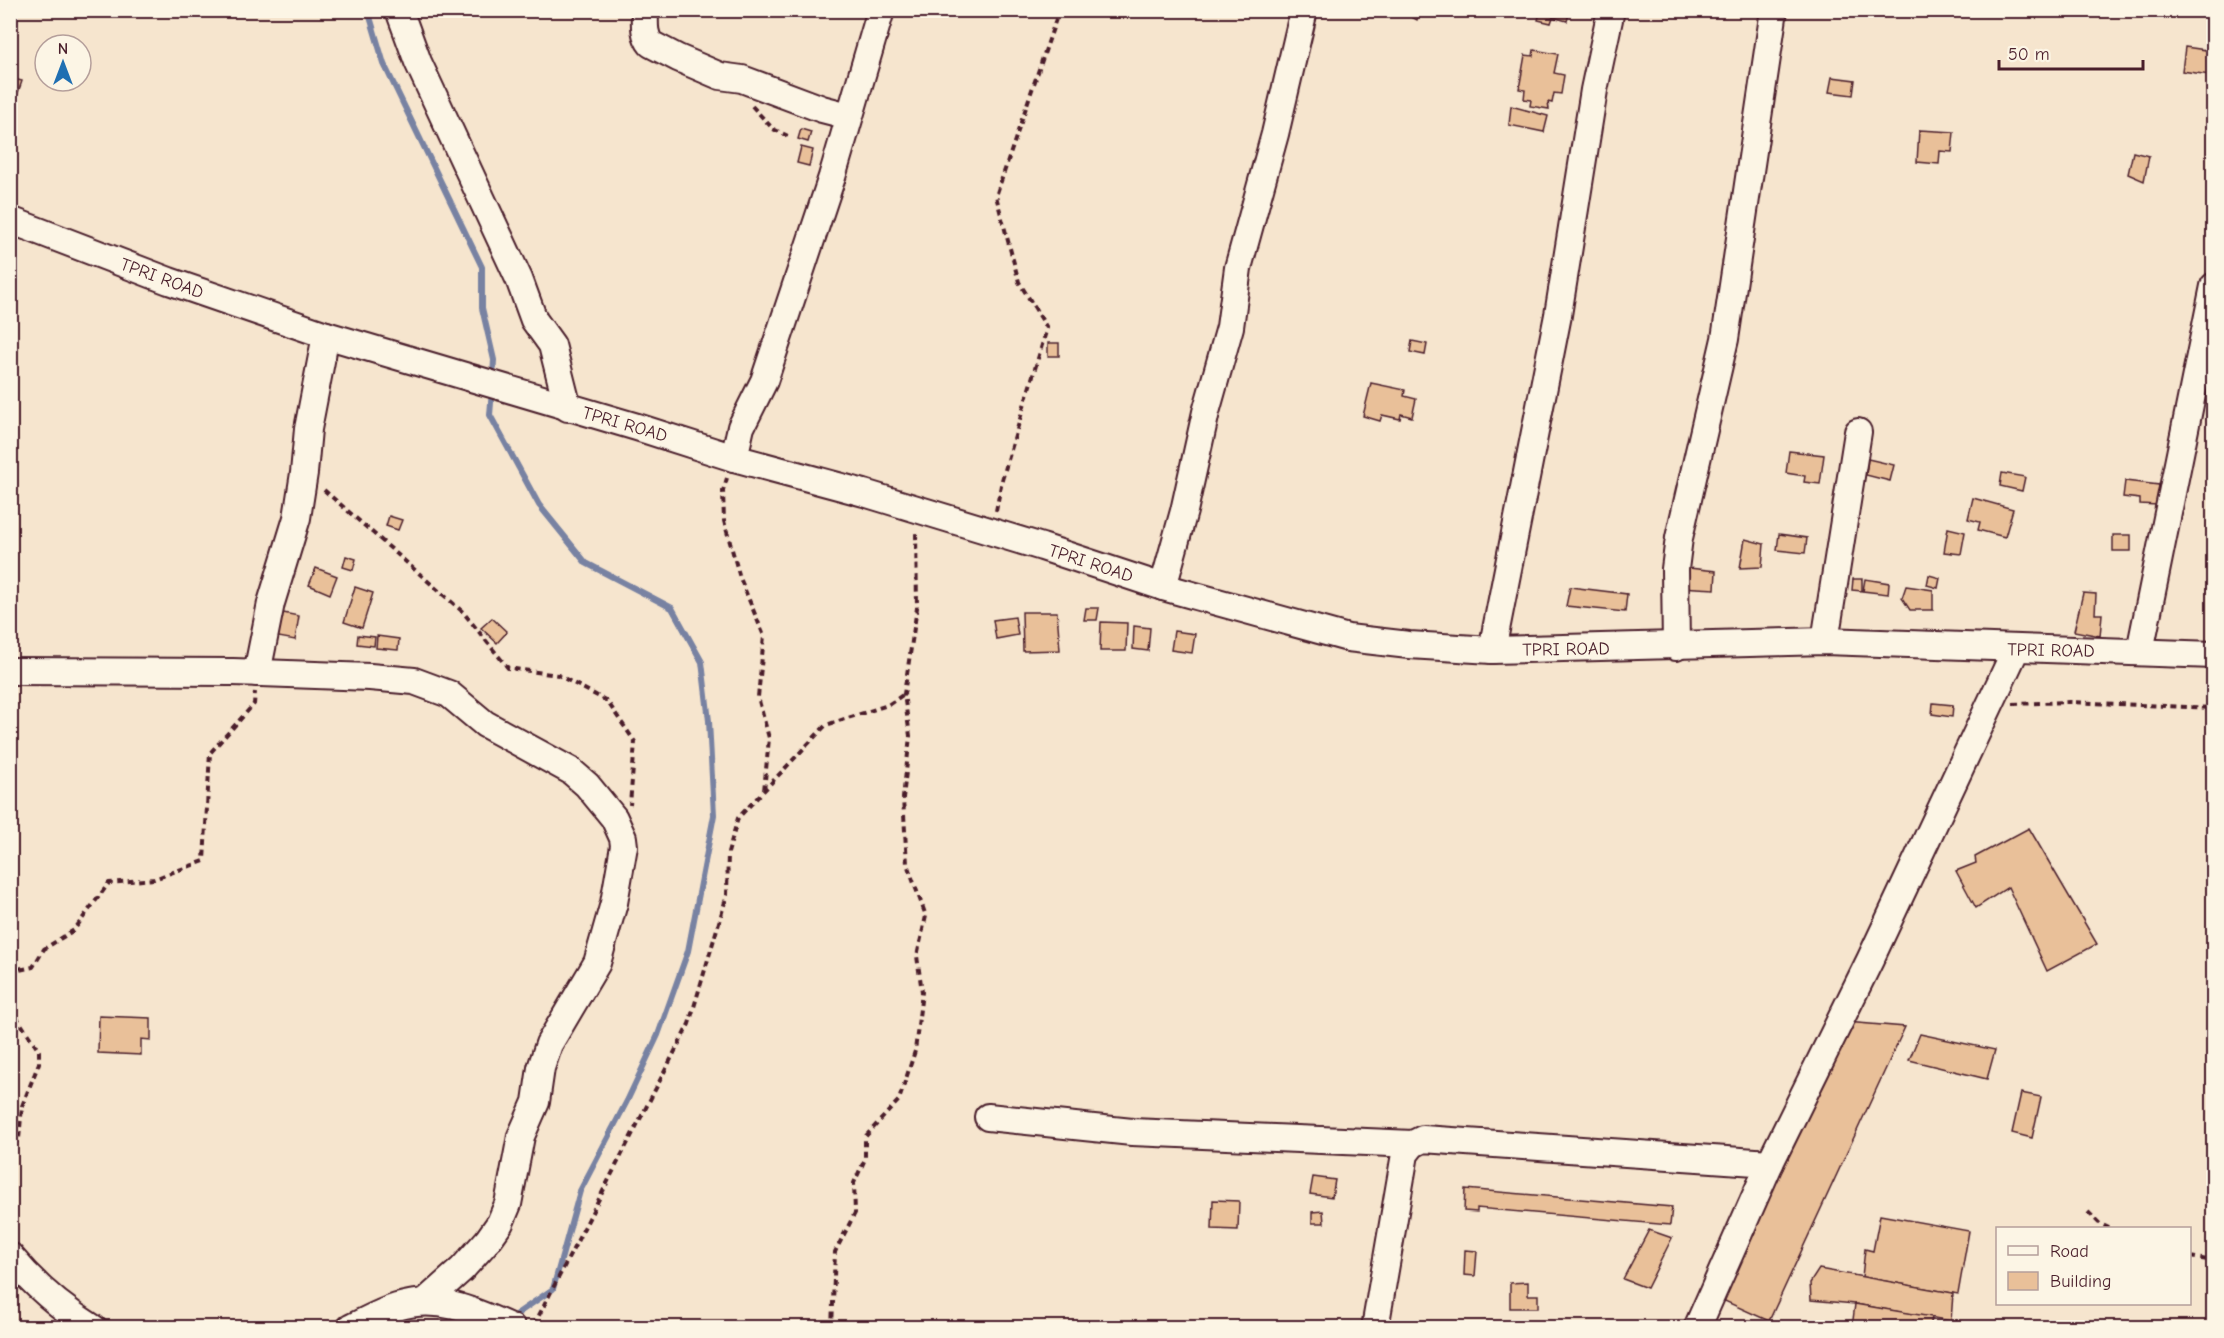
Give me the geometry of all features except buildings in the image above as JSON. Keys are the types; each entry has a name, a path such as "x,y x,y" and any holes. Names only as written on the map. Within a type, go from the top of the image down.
{"street":[{"path":"399,10 418,62 519,279 534,320 552,345 568,408"},
{"path":"645,10 645,28 651,44 720,76 742,79 822,109 849,116"},
{"path":"734,458 741,428 764,381 832,177 881,10"},
{"path":"1163,587 1184,511 1206,412 1230,327 1238,268 1275,134 1304,10"},
{"path":"1492,650 1558,315 1594,90 1611,10"},
{"path":"1676,646 1675,568 1679,538 1725,339 1774,10"},
{"name":"TPRI ROAD","path":"10,220 169,281 326,335 638,427 734,458 992,532 1163,587 1348,638 1409,645 1492,650 1825,641 2214,655"},
{"path":"2140,651 2214,286"},
{"path":"257,673 271,603 297,518 308,429 326,335"},
{"path":"1825,641 1858,432"},
{"path":"1697,1328 1770,1163 1885,929 2016,649"},
{"path":"10,671 257,673 414,681 449,694 485,724 571,771 587,785 614,818 624,846 597,963 549,1044 541,1068 536,1102 521,1136 508,1203 500,1223 488,1240 462,1269 425,1302"},
{"path":"988,1117 1132,1132 1413,1144"},
{"path":"1374,1328 1405,1154 1413,1144 1423,1139 1770,1163"},
{"path":"10,1256 69,1313 93,1328"},
{"path":"350,1328 396,1307 425,1302 442,1302 463,1308 512,1328"}],"path":[{"path":"992,532 1002,480 1047,328 1019,282 996,196 1059,10"},
{"path":"734,458 723,490 724,521 740,578 764,636 758,697 769,738 764,791"},
{"path":"304,473 463,612 508,668 558,675 607,701 635,742 632,794 623,838"},
{"path":"832,1328 835,1252 855,1213 854,1183 865,1159 865,1137 899,1100 915,1051 922,992 917,956 926,916 907,864 903,798 910,736 904,694 917,609 915,509"},
{"path":"10,972 33,967 44,949 74,930 109,883 154,879 204,861 210,753 254,704 257,673"},
{"path":"533,1328 689,1024 727,895 728,853 738,818 826,724 888,705 904,694"},
{"path":"1990,704 2069,702 2214,708"},
{"path":"10,948 21,969"},
{"path":"10,1007 39,1051 39,1063 22,1106 19,1139 10,1148"},
{"path":"2088,1212 2100,1224 2107,1227"},
{"path":"2191,1257 2214,1261"}],"waterway":[{"path":"368,10 384,64 482,267 482,308 494,360 493,377"},
{"path":"492,390 490,415 539,505 586,563 672,608 702,662 709,721 714,815 688,951 658,1035 580,1191 553,1289 508,1320"}]}
